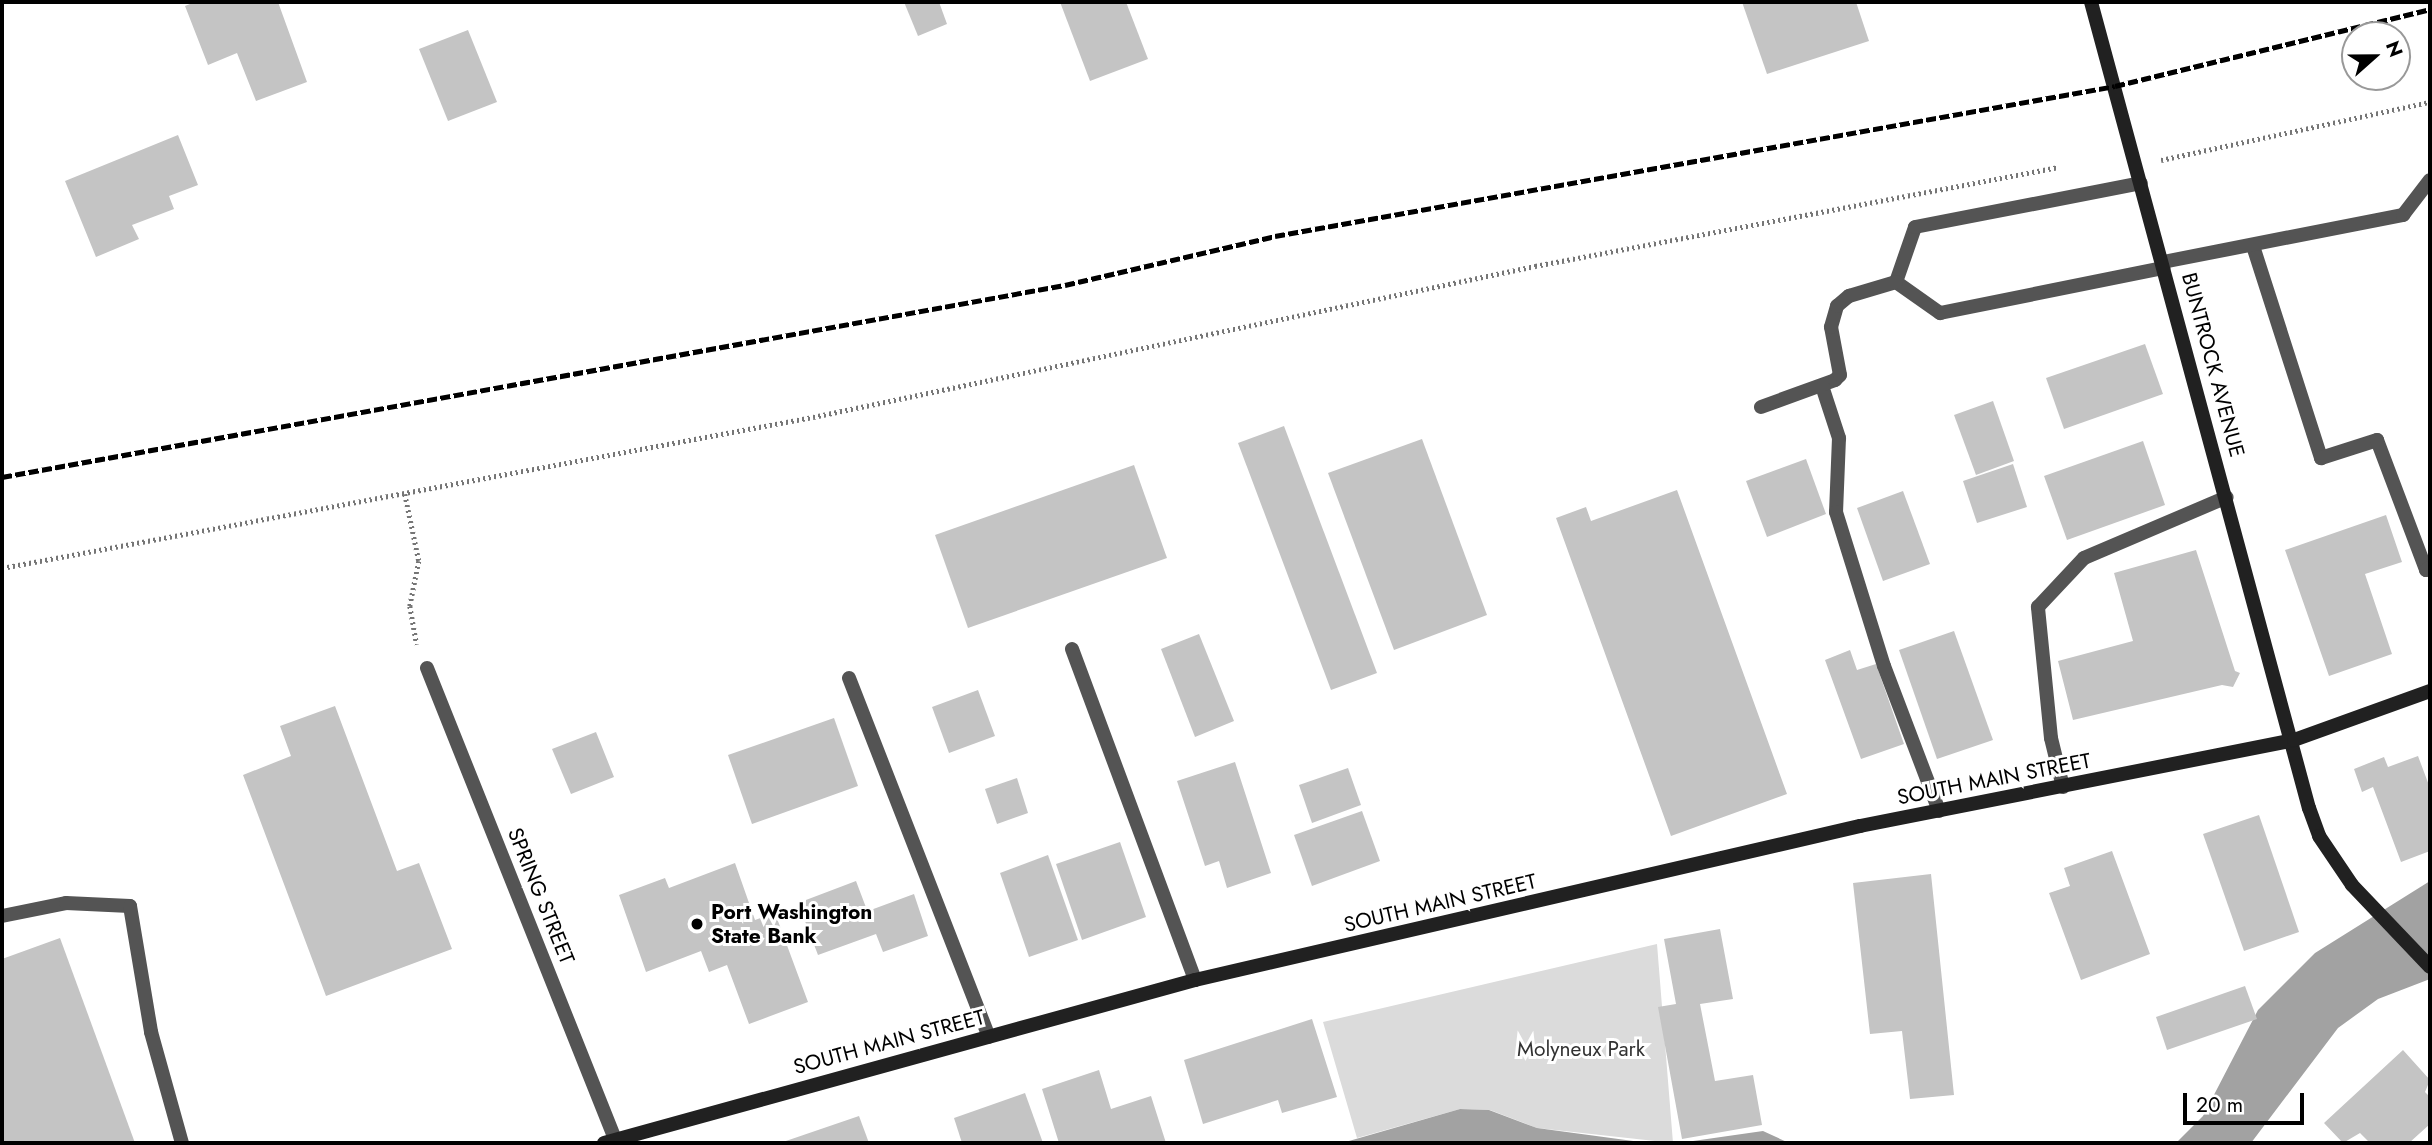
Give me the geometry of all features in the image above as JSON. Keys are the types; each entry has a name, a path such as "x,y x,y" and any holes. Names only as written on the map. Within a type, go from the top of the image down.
{"main road":[{"name":"BUNTROCK AVENUE","path":"2091,2 2319,836 2352,885 2430,967"},
{"name":"SOUTH MAIN STREET","path":"610,1141 1195,980 1939,811 2294,740 2430,691"}],"street":[{"path":"1896,282 1940,313 2403,215 2430,180"},
{"path":"1896,282 1915,227 2141,183"},
{"path":"2253,246 2320,458 2377,440 2426,570 2430,568"},
{"path":"1761,408 1822,386 1840,375 1831,327 1837,306 1849,296 1896,282"},
{"path":"1822,386 1839,439 1836,512 1884,666 1939,811"},
{"path":"2063,787 2051,738 2038,607 2084,558 2227,498"},
{"path":"1072,649 1195,980"},
{"name":"SPRING STREET","path":"428,668 610,1141"},
{"path":"849,678 989,1037"},
{"path":"2,916 66,903 130,906 151,1032 182,1143"}],"path":[{"path":"2171,160 2430,102"},
{"path":"2,568 813,417 1522,269 2068,166"},
{"path":"404,494 419,561 410,606 417,646 428,668"}],"green space":[{"name":"Molyneux Park","path":"1657,944 1673,1143 1537,1128 1490,1110 1460,1109 1357,1138 1323,1022"}],"shaded area":[{"path":"2430,881 2430,979 2378,999 2338,1028 2251,1143 2176,1143 2203,1116 2258,1010 2315,953"},
{"path":"1460,1109 1489,1110 1537,1128 1648,1143 1342,1143"},
{"path":"1763,1131 1789,1143 1679,1143"}],"building":[{"path":"195,2 278,2 307,82 256,101 237,53 208,65 185,6"},
{"path":"904,2 939,2 947,24 918,36"},
{"path":"1060,2 1126,2 1148,59 1090,81"},
{"path":"1742,2 1856,2 1869,41 1767,74"},
{"path":"468,30 497,102 448,121 419,49"},
{"path":"178,135 198,185 169,196 174,209 132,225 139,239 96,257 65,181"},
{"path":"2145,344 2163,394 2064,429 2046,378"},
{"path":"1993,401 2014,461 1976,475 1954,415"},
{"path":"1284,426 1377,673 1331,690 1238,443"},
{"path":"1422,439 1487,615 1394,650 1328,473"},
{"path":"2143,441 2165,505 2067,540 2044,476"},
{"path":"1806,459 1826,514 1767,537 1746,481"},
{"path":"2013,464 2027,507 1977,523 1963,481"},
{"path":"1134,465 1167,558 968,628 935,535"},
{"path":"1677,490 1787,794 1671,836 1556,518 1586,507 1591,521"},
{"path":"1903,491 1930,564 1883,581 1857,508"},
{"path":"2386,515 2402,562 2365,574 2392,654 2329,676 2285,550"},
{"path":"2196,550 2235,671 2240,673 2233,687 2222,685 2073,720 2058,661 2133,641 2114,573"},
{"path":"1954,631 1993,740 1937,759 1899,650"},
{"path":"1199,634 1234,721 1195,737 1161,649"},
{"path":"1850,650 1857,670 1876,664 1904,744 1861,759 1825,660"},
{"path":"978,690 995,736 949,753 932,707"},
{"path":"335,706 397,871 419,863 452,949 326,996 243,775 291,756 280,726"},
{"path":"834,718 858,786 752,824 728,755"},
{"path":"596,732 614,777 571,794 552,749"},
{"path":"2418,756 2430,788 2430,851 2401,862 2373,787 2362,792 2354,769 2384,757 2388,767"},
{"path":"1235,762 1271,873 1227,888 1219,861 1205,866 1177,781"},
{"path":"1348,768 1361,805 1312,823 1299,785"},
{"path":"1017,778 1028,813 997,824 985,789"},
{"path":"1362,811 1380,861 1312,886 1294,835"},
{"path":"2259,815 2299,932 2244,951 2203,834"},
{"path":"1120,842 1146,917 1082,940 1056,864"},
{"path":"2112,851 2150,954 2081,980 2049,893 2070,886 2064,868"},
{"path":"1048,855 1078,940 1029,957 1000,873"},
{"path":"735,863 755,920 775,913 808,1002 749,1024 727,965 709,972 701,951 646,972 619,895 665,878 669,888"},
{"path":"1931,874 1954,1095 1910,1099 1902,1031 1870,1034 1853,883"},
{"path":"856,881 870,918 868,911 914,894 928,936 883,952 876,934 818,955 798,903"},
{"path":"1720,929 1733,999 1700,1004 1715,1081 1753,1075 1762,1125 1682,1139 1658,1007 1676,1004 1664,939"},
{"path":"60,938 135,1143 2,1143 2,959"},
{"path":"2245,986 2257,1019 2167,1050 2156,1017"},
{"path":"1312,1019 1337,1097 1282,1113 1278,1100 1203,1124 1184,1060"},
{"path":"2403,1050 2430,1080 2425,1092 2430,1097 2430,1124 2409,1143 2370,1143 2360,1133 2343,1143 2324,1123"},
{"path":"1099,1070 1111,1109 1151,1096 1166,1143 1059,1143 1042,1089"},
{"path":"1025,1093 1043,1143 962,1143 954,1118"},
{"path":"859,1116 869,1143 780,1143"}],"railway":[{"path":"2,477 1065,285 1275,236 2115,86 2430,9"}],"place":[{"name":"Port Washington State Bank","path":"697,924"}]}
